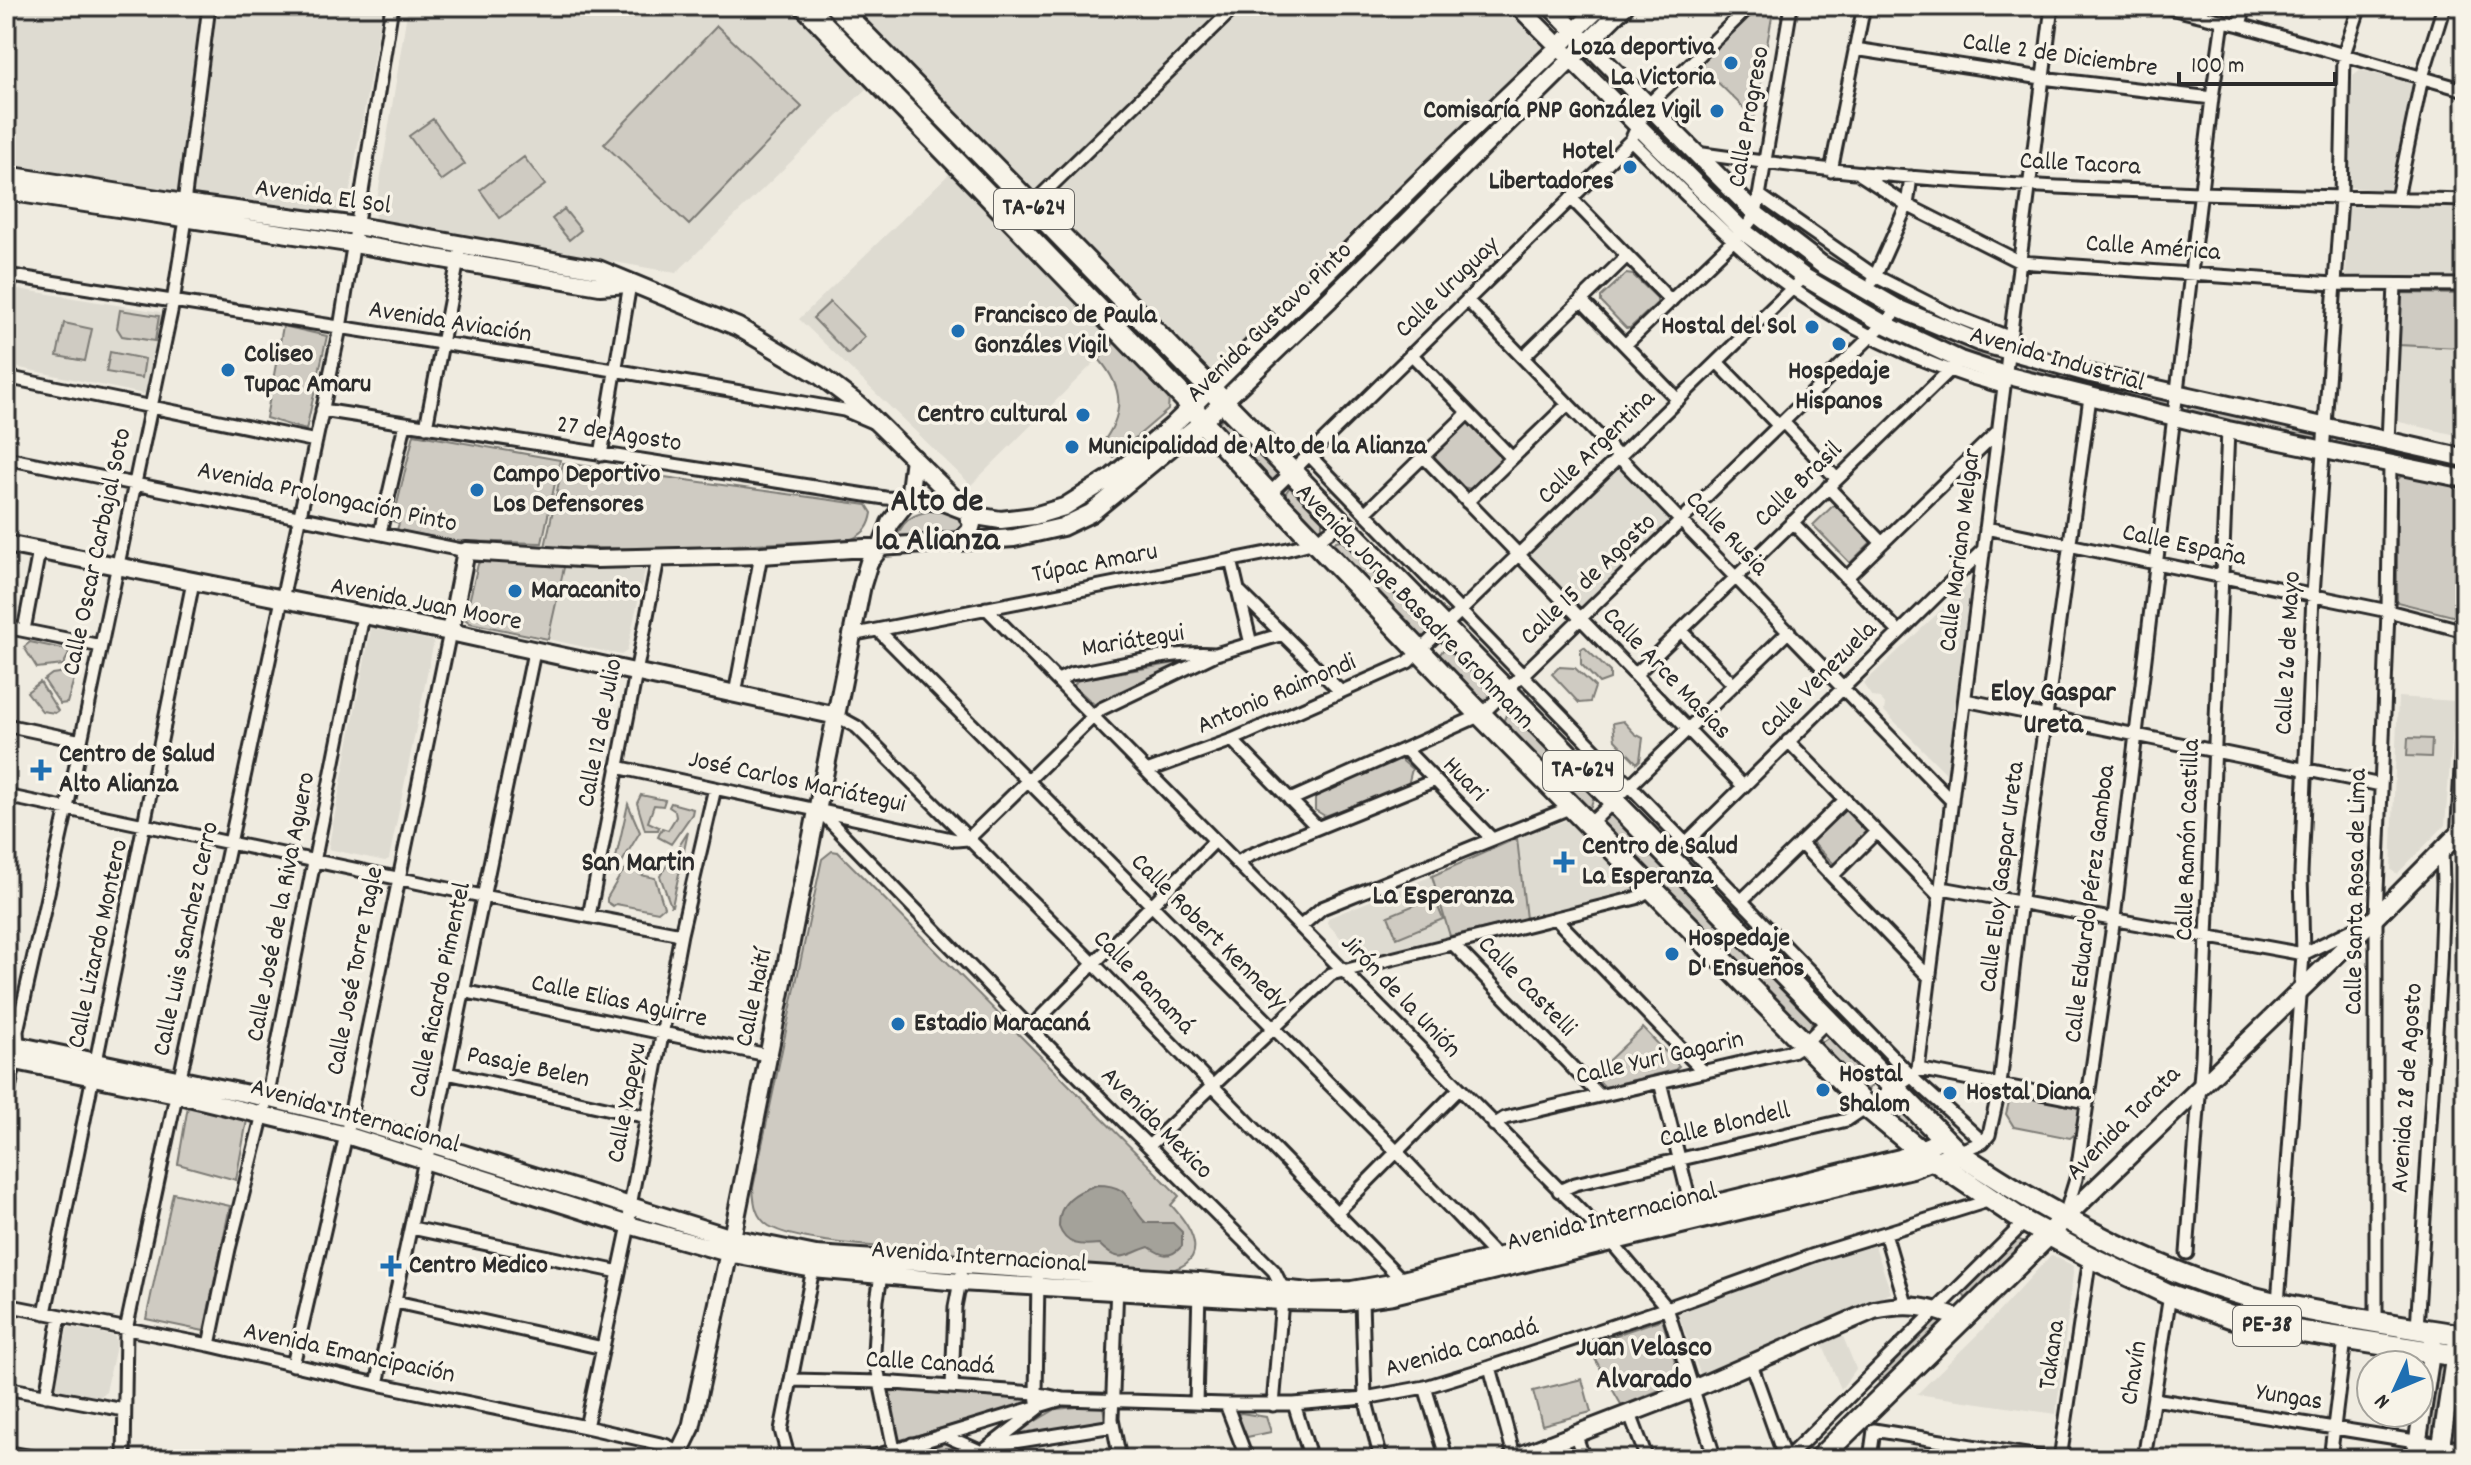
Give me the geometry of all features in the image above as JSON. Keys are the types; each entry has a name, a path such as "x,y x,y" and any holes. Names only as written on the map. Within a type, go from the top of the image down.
{"highway":[{"name":"Avenida Jorge Basadre Grohmann","path":"805,6 1096,307 1269,494 1481,715 1867,1107 1928,1156 2025,1222 2170,1295 2254,1323 2406,1349"},
{"name":"Avenida Jorge Basadre Grohmann","path":"846,9 1031,206 1950,1146 2064,1219 2171,1269 2278,1304 2461,1335"},
{"path":"1096,307 1114,290"},
{"name":"Avenida Tarata","path":"1819,1459 1868,1424 1885,1395 2064,1219"},
{"name":"Avenida Jorge Basadre Grohmann","path":"2435,1354 2460,1357"}],"main road":[{"name":"Avenida Industrial","path":"1518,6 1570,59 1634,133 1738,236 1798,283 1884,324 1955,365 2004,381 2465,479"},
{"name":"Avenida Industrial","path":"1550,6 1756,214 1798,248 1899,309 1953,333 2010,345 2178,394 2465,458"},
{"name":"Avenida Gustavo Pinto","path":"1216,395 1329,300 1570,59 1601,6"},
{"name":"Avenida Gustavo Pinto","path":"881,547 1026,536 1062,527 1091,513 1216,395 1557,46 1581,36 1625,6"},
{"name":"Avenida El Sol","path":"6,175 354,244 600,286 630,284"},
{"name":"Avenida El Sol","path":"6,191 357,226 598,269 725,321 838,388 965,509"},
{"name":"Avenida Gustavo Pinto","path":"909,499 943,502 982,517 1001,520 1034,516 1064,507 1197,414"},
{"path":"909,499 914,458"},
{"name":"Calle Haití","path":"678,1455 691,1428 730,1246 819,810 851,635 869,562 881,547 890,523 909,499"},
{"path":"959,542 970,531 972,524 965,509"},
{"name":"Avenida Juan Moore","path":"6,544 450,632 837,716"},
{"name":"Avenida Prolongación Pinto","path":"466,551 596,559 658,559 881,547"},
{"path":"450,632 466,551"},
{"path":"2462,830 2465,742"},
{"name":"Avenida Tarata","path":"2064,1219 2462,830"},
{"name":"Avenida Internacional","path":"11,1052 432,1143 630,1206 730,1246"},
{"name":"Avenida Internacional","path":"347,1126 425,1160 629,1225 815,1262 882,1268 960,1282 1039,1279 1282,1295 1357,1295 1499,1262 1599,1231 1694,1216"},
{"name":"Avenida Internacional","path":"1499,1262 1612,1243 1694,1216 1928,1156 1950,1146"},
{"name":"Avenida Internacional","path":"882,1268 963,1265 1039,1279"},
{"path":"1514,1459 1693,1389 1874,1310 1906,1304 1938,1309 1963,1320"},
{"path":"2426,1329 2430,1349"},
{"path":"2440,1452 2460,1357 2461,1335"},
{"path":"2415,1459 2420,1429"}],"street":[{"name":"Calle Oscar Carbajal Soto","path":"6,1103 11,1052 67,808 173,302 209,6"},
{"name":"Calle Luis Sanchez Cerro","path":"124,1459 126,1330 340,328 392,6"},
{"path":"1014,222 1236,6"},
{"name":"Calle Uruguay","path":"1269,494 1571,198 1634,133 1647,106 1750,6"},
{"name":"Calle Progreso","path":"1625,345 1738,236 1756,214 1791,6"},
{"path":"1831,171 1864,6"},
{"name":"Calle Mariano Melgar","path":"1915,1072 1930,978 2052,6"},
{"path":"2162,6 2240,25 2465,90"},
{"path":"2240,25 2245,6"},
{"name":"Calle 26 de Mayo","path":"2278,1304 2303,954 2301,873 2313,595 2341,198 2344,54 2360,6"},
{"path":"2397,198 2422,77 2444,6"},
{"path":"830,32 846,9"},
{"name":"Calle Eduardo Pérez Gamboa","path":"2064,1219 2076,1179 2114,918 2223,21"},
{"name":"Calle 2 de Diciembre","path":"1855,49 2042,78 2212,98"},
{"name":"Calle Tacora","path":"1694,153 1860,174 2028,185 2465,200"},
{"name":"Calle América","path":"1860,174 1907,205 2020,262 2334,284 2465,285"},
{"path":"1868,293 1907,205 1911,177"},
{"path":"1759,195 1875,276 2010,345"},
{"path":"1571,198 1671,301"},
{"path":"426,427 461,243"},
{"path":"1523,357 1627,256"},
{"name":"Avenida Aviación","path":"6,275 614,370 844,410 883,428"},
{"path":"1798,283 1872,337 1955,365"},
{"name":"Calle Argentina","path":"1420,651 1798,283"},
{"path":"601,455 630,284"},
{"path":"2388,441 2395,285"},
{"name":"Calle Rusia","path":"1467,300 1952,801"},
{"path":"1581,300 1678,400"},
{"name":"Calle 15 de Agosto","path":"1290,800 1481,715 1899,309"},
{"path":"1411,354 1512,458"},
{"path":"1717,362 1781,424 1882,543"},
{"name":"Calle Brasil","path":"1635,675 1955,365"},
{"path":"6,377 316,441"},
{"name":"Calle Eloy Gaspar Ureta","path":"1983,1142 1991,1129 2000,1085 2045,716 2090,397"},
{"path":"1467,502 1568,404"},
{"name":"27 de Agosto","path":"322,410 601,455 885,498 909,499"},
{"path":"1365,513 1468,413"},
{"path":"380,533 405,424"},
{"name":"Calle Ramón Castilla","path":"2187,1253 2208,936 2228,430"},
{"path":"1846,578 1998,431"},
{"path":"1308,454 1686,843 1983,1142"},
{"name":"Calle Arce Masias","path":"1423,456 1743,786"},
{"name":"Avenida Prolongación Pinto","path":"6,458 466,551"},
{"name":"Calle Santa Rosa de Lima","path":"2376,1322 2376,917 2388,611 2390,464"},
{"path":"1792,522 1899,632"},
{"name":"Túpac Amaru","path":"851,635 1315,542 1341,523"},
{"name":"Calle España","path":"1986,528 2388,611 2465,631"},
{"name":"Calle Venezuela","path":"1686,843 1984,549"},
{"path":"24,630 39,551"},
{"path":"735,694 761,555"},
{"name":"Calle 12 de Julio","path":"589,916 658,559"},
{"path":"1231,560 1251,644"},
{"name":"Calle Lizardo Montero","path":"45,1313 193,582"},
{"path":"1237,589 1341,692"},
{"name":"Jirón de la Unión","path":"986,608 1612,1243 1667,1308 1715,1459"},
{"name":"Calle José de la Riva Aguero","path":"209,1345 229,1249 265,1106 363,616"},
{"path":"6,627 101,646"},
{"name":"Calle Robert Kennedy","path":"878,630 1397,1152 1499,1262"},
{"path":"1681,631 1733,684"},
{"path":"1589,825 1789,631"},
{"name":"Calle José Torre Tagle","path":"293,1365 347,1126 450,632"},
{"path":"968,839 1101,709 1216,654 1283,634"},
{"name":"Antonio Raimondi","path":"1147,771 1232,740 1408,662 1420,651"},
{"name":"Calle Ricardo Pimentel","path":"377,1384 425,1160 432,1143 534,652"},
{"name":"Mariátegui","path":"1058,680 1071,674 1162,657 1216,654"},
{"path":"1965,700 2381,785"},
{"name":"Calle Panamá","path":"837,716 857,727 1094,964 1406,1285"},
{"path":"6,725 81,741"},
{"path":"1232,740 1317,827"},
{"path":"1788,741 1876,832 1941,892 2021,902 2303,954 2376,917"},
{"name":"Huari","path":"1406,750 1492,839"},
{"name":"José Carlos Mariátegui","path":"617,767 956,840 968,839"},
{"path":"1237,863 1433,781"},
{"name":"Calle Yapeyu","path":"586,1427 629,1225 681,934 715,788"},
{"path":"6,796 482,896 681,934"},
{"path":"1742,900 1845,800"},
{"path":"1300,927 1322,908 1572,807"},
{"name":"Avenida Mexico","path":"819,810 1030,1028 1274,1271 1282,1295"},
{"path":"1832,876 1876,832"},
{"path":"1030,1028 1215,841"},
{"path":"1800,843 1930,978"},
{"name":"Avenida 28 de Agosto","path":"2426,1329 2442,851"},
{"path":"1149,1146 1331,974 1636,898 1652,889"},
{"path":"1555,918 1704,1072"},
{"name":"Calle Castelli","path":"1453,944 1600,1096"},
{"name":"Calle Elias Aguirre","path":"463,991 767,1055"},
{"name":"Calle Yuri Gagarin","path":"1494,1125 1505,1118 1792,1051 1827,1021"},
{"path":"1894,1089 1915,1072 2087,1102"},
{"name":"Pasaje Belen","path":"447,1073 647,1117"},
{"path":"1660,1082 1694,1216"},
{"path":"1337,1212 1459,1089"},
{"name":"Calle Blondell","path":"1559,1191 1575,1184 1679,1158 1847,1120 1894,1089"},
{"path":"1950,1146 1983,1142"},
{"name":"Avenida Canadá","path":"1063,1399 1273,1405 1365,1398 1425,1387 1667,1308 1814,1255 1991,1200"},
{"path":"1751,1364 1786,1459 2025,1222"},
{"path":"412,1228 619,1272"},
{"path":"1885,1233 1906,1304"},
{"name":"Takana","path":"2060,1459 2090,1257"},
{"path":"789,1459 781,1430 815,1262"},
{"path":"952,1387 955,1307 963,1265"},
{"path":"882,1268 874,1353 894,1454"},
{"path":"1038,1409 1039,1279"},
{"path":"1117,1283 1113,1426 1120,1459"},
{"path":"1196,1403 1199,1288"},
{"path":"1273,1405 1282,1295"},
{"path":"1357,1295 1365,1398 1381,1459"},
{"name":"Chavín","path":"2144,1459 2170,1295"},
{"path":"396,1302 603,1348"},
{"name":"Avenida Emancipación","path":"6,1305 209,1345 377,1384 586,1427 665,1445 678,1455"},
{"path":"46,1396 60,1316"},
{"path":"2330,1459 2345,1339"},
{"path":"1490,1367 1514,1459"},
{"path":"1867,1378 1885,1395"},
{"name":"Calle Canadá","path":"793,1380 952,1387 1036,1393 1063,1399"},
{"path":"1425,1387 1447,1459"},
{"path":"6,1388 124,1410"},
{"path":"866,1459 894,1454 912,1444 1038,1409 1063,1399"},
{"name":"Yungas","path":"2154,1399 2418,1441 2440,1452 2465,1449"},
{"path":"1226,1404 1247,1459"},
{"path":"1294,1404 1311,1459"},
{"path":"985,1452 1038,1409"},
{"path":"1630,1414 1647,1459"},
{"path":"1870,1459 1868,1424 2051,1459"},
{"path":"944,1435 985,1452 1113,1426"},
{"path":"1576,1436 1584,1459"},
{"path":"912,1444 916,1459"},
{"path":"6,1452 43,1459"}],"shaded area":[{"path":"6,6 383,6 344,223 6,169"},
{"path":"408,6 791,6 869,86 676,273 374,219"},
{"path":"852,6 1507,6 1545,45 1209,377"},
{"name":"Loza deportiva La Victoria","path":"1756,6 1774,6 1764,61 1758,67 1762,72 1754,118 1699,64"},
{"path":"717,26 802,107 689,225 604,144"},
{"path":"1586,53 1639,104 1636,111 1631,112 1581,61"},
{"path":"2361,70 2410,83 2412,89 2387,191 2349,187 2353,76"},
{"path":"433,119 465,164 441,181 409,136"},
{"path":"1657,124 1743,210 1739,218 1652,130"},
{"path":"524,157 545,185 500,218 480,190"},
{"name":"Francisco de Paula Gonzáles Vigil","path":"950,173 1115,342 971,485 799,319"},
{"path":"2348,201 2465,205 2465,278 2397,280 2346,275"},
{"path":"564,209 581,230 569,240 552,219"},
{"path":"1027,215 1104,294 1097,297 1025,222"},
{"path":"1760,227 1886,307 1884,311 1877,313 1820,280 1757,233"},
{"path":"1626,274 1633,275 1657,298 1657,303 1630,328 1626,328 1601,302 1601,297"},
{"path":"6,287 160,312 165,317 150,390 143,394 6,365"},
{"path":"2402,293 2461,294 2461,348 2398,345"},
{"path":"1115,300 1195,387 1190,389 1185,386 1108,305"},
{"path":"830,302 865,337 848,354 813,318"},
{"path":"120,310 159,316 155,341 122,336 117,328"},
{"path":"1902,316 2001,355 2003,360 1996,367 1948,348 1897,322"},
{"path":"64,323 92,329 85,361 57,356"},
{"path":"283,326 327,336 306,430 266,418"},
{"path":"1115,342 1169,397 1168,410 1113,457 1101,445 1118,412 1117,391 1099,359"},
{"path":"2398,345 2465,348 2465,437 2395,421"},
{"path":"110,352 145,359 142,378 106,372"},
{"path":"2022,361 2172,399 2168,408 2020,371 2019,363"},
{"path":"2191,403 2317,430 2319,439 2313,442 2189,413 2186,411"},
{"path":"1222,418 1274,468 1278,481 1270,484 1217,426"},
{"path":"1465,422 1473,424 1502,454 1501,460 1472,489 1462,487 1435,459 1436,450"},
{"name":"Campo Deportivo Los Defensores","path":"414,434 560,460 542,543 454,541 397,530 399,523 393,521"},
{"path":"2339,437 2465,463 2465,474 2337,447 2335,443"},
{"path":"1619,457 1682,520 1581,619 1519,555"},
{"path":"563,463 867,505 872,513 866,529 852,539 659,549 545,547"},
{"path":"2404,474 2465,487 2465,576 2460,618 2397,602 2397,480"},
{"path":"1289,488 1293,488 1322,517 1322,527 1315,531 1283,497"},
{"path":"1837,502 1873,540 1850,563 1813,525"},
{"path":"940,509 955,513 965,525 961,530 897,537 908,520"},
{"path":"1341,540 1426,623 1430,633 1422,641 1331,549 1336,541"},
{"name":"Maracanito","path":"484,559 565,563 548,639 470,623 465,619 478,564"},
{"path":"565,563 640,566 645,570 627,651 621,655 548,639"},
{"path":"1974,579 1979,582 1955,775 1949,776 1884,711 1885,704 1880,698 1872,697 1863,684"},
{"path":"371,628 434,641 389,859 385,861 328,849"},
{"path":"30,642 68,650 69,654 63,665 37,668 24,647"},
{"path":"1584,647 1610,672 1610,679 1599,683 1581,664 1581,649"},
{"path":"1443,650 1451,650 1486,686 1490,696 1487,702 1480,704 1438,657"},
{"path":"1209,659 1095,705 1074,686 1077,680"},
{"path":"1559,667 1575,668 1595,687 1590,702 1579,703 1552,674"},
{"path":"65,672 74,679 67,703 60,704 44,680 52,674"},
{"path":"40,682 58,711 55,713 42,711 27,692"},
{"path":"2398,697 2455,701 2445,825 2397,874 2391,870"},
{"path":"1512,714 1594,796 1591,806 1586,809 1501,727 1506,715"},
{"path":"1623,721 1643,738 1637,763 1615,740 1613,723"},
{"path":"2408,738 2432,739 2431,757 2407,756"},
{"path":"1399,758 1412,769 1408,785 1325,816 1315,810 1315,795"},
{"path":"641,795 665,800 663,806 654,805 648,822 659,827 658,830 645,830 637,803"},
{"path":"671,803 693,809 671,844 658,837 662,828 668,830 676,817 675,811 669,807"},
{"path":"628,804 640,832 616,872 613,871"},
{"path":"1844,807 1849,808 1869,828 1869,835 1835,865 1813,843 1813,838"},
{"path":"1607,816 1619,819 1812,1018 1811,1027 1805,1031 1602,827 1602,821"},
{"name":"Centro de Salud La Esperanza","path":"1567,820 1632,886 1632,892 1526,919 1517,838"},
{"path":"688,832 672,906 671,906 660,876"},
{"path":"1517,838 1526,919 1450,936 1432,876"},
{"name":"Estadio Maracaná","path":"832,851 838,852 1179,1196 1171,1205 1192,1236 1193,1254 1188,1262 1162,1272 856,1245 797,1236 769,1226 761,1218 753,1188 822,859"},
{"path":"630,865 641,875 655,878 664,907 658,912 613,906 607,902 621,874"},
{"path":"1432,876 1450,936 1359,958 1327,923 1328,918"},
{"path":"1434,897 1443,919 1397,938 1388,916"},
{"path":"1643,1028 1679,1066 1675,1070 1605,1087 1593,1075"},
{"path":"1828,1038 1835,1040 1868,1074 1872,1086 1865,1092 1820,1047"},
{"path":"2011,1094 2076,1105 2080,1109 2078,1132 2070,1138 2014,1127 2006,1114"},
{"path":"1892,1099 1927,1134 1924,1142 1881,1108 1884,1101"},
{"path":"188,1106 247,1120 236,1180 178,1164"},
{"path":"1097,1185 1123,1192 1146,1223 1173,1223 1182,1232 1182,1246 1170,1254 1162,1254 1149,1247 1118,1256 1099,1244 1080,1245 1070,1241 1059,1227 1061,1211 1069,1199"},
{"path":"173,1193 230,1206 204,1331 146,1319"},
{"path":"2071,1231 2152,1268 2418,1337 2412,1342 2278,1319 2226,1306 2183,1292 2135,1270 2072,1238"},
{"path":"2017,1239 2024,1242 2024,1246 1966,1299 1962,1292"},
{"path":"1874,1243 1891,1293 1702,1379 1678,1313"},
{"path":"2051,1255 2074,1266 2056,1414 1917,1394 1981,1331"},
{"path":"1938,1316 1945,1319 1945,1324 1884,1384 1879,1382 1877,1377 1880,1373"},
{"path":"1662,1319 1681,1381 1622,1406 1587,1345"},
{"path":"68,1327 114,1336 117,1341 106,1392 99,1397 55,1389"},
{"path":"1840,1329 1856,1369 1841,1389 1821,1341"},
{"path":"2446,1365 2437,1439 2427,1434 2428,1429 2435,1429 2436,1372"},
{"path":"1582,1379 1591,1412 1542,1425 1533,1391"},
{"path":"890,1391 1027,1394 1028,1403 894,1442"},
{"path":"1103,1407 1106,1424 1007,1438 1056,1409"},
{"path":"1236,1415 1266,1417 1271,1432 1247,1437"},
{"path":"945,1443 971,1453 976,1459 929,1459 927,1449"}],"place":[{"name":"Loza deportiva La Victoria","path":"1731,63"},
{"name":"Comisaría PNP González Vigil","path":"1717,111"},
{"name":"Hotel Libertadores","path":"1630,167"},
{"name":"Hostal del Sol","path":"1812,327"},
{"name":"Francisco de Paula Gonzáles Vigil","path":"958,331"},
{"name":"Hospedaje Hispanos","path":"1839,344"},
{"name":"Coliseo Tupac Amaru","path":"228,370"},
{"name":"Centro cultural","path":"1083,415"},
{"name":"Municipalidad de Alto de la Alianza","path":"1072,447"},
{"name":"Campo Deportivo Los Defensores","path":"477,490"},
{"name":"Maracanito","path":"515,591"},
{"name":"Centro de Salud Alto Alianza","path":"41,770"},
{"name":"Centro de Salud La Esperanza","path":"1564,862"},
{"name":"Hospedaje D' Ensueños","path":"1672,954"},
{"name":"Estadio Maracaná","path":"898,1024"},
{"name":"Hostal Shalom","path":"1823,1090"},
{"name":"Hostal Diana","path":"1950,1093"},
{"name":"Centro Medico","path":"391,1266"}],"district":[{"name":"Alto de la Alianza","path":"937,522"},
{"name":"Eloy Gaspar Ureta","path":"2053,711"},
{"name":"San Martin","path":"638,865"},
{"name":"La Esperanza","path":"1443,898"},
{"name":"Juan Velasco Alvarado","path":"1644,1366"}]}
